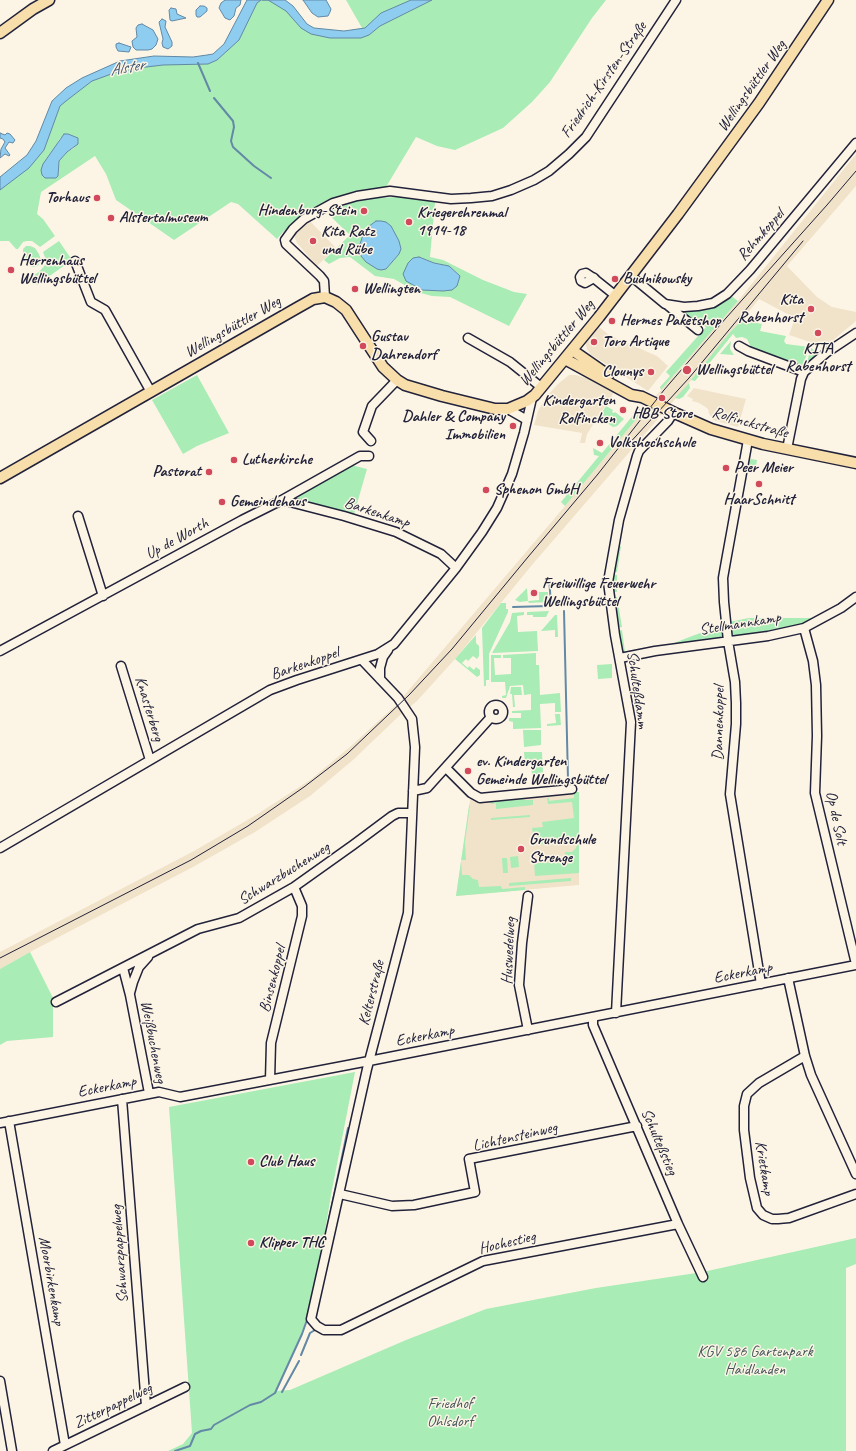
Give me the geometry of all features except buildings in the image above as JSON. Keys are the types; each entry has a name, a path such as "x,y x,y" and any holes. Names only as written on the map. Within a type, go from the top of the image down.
{"main road":[{"path":"0,33 33,9 49,0"},
{"name":"Wellingsbüttler Weg","path":"0,478 313,299 325,297 336,302 346,310 383,368 398,380 414,388 495,409 508,409 521,405 532,398 542,387 616,296 733,141 828,0"},
{"name":"Rolfinckstraße","path":"572,350 598,369 635,391 642,397"},
{"name":"Rolfinckstraße","path":"565,359 632,395 642,397 712,429 748,440 856,463"}],"street":[{"name":"Friedrich-Kirsten-Straße","path":"325,297 324,282 320,276 286,244 285,240 293,229 304,219 333,203 351,197 378,192 400,192 451,199 473,198 492,196 534,180 549,171 586,137 676,0"},
{"name":"Rehmkoppel","path":"666,304 684,307 698,306 713,303 727,294 856,143"},
{"path":"75,261 91,302 105,310 151,392"},
{"path":"631,276 698,330"},
{"path":"594,278 616,296"},
{"path":"787,449 801,379 804,372 826,353 856,333"},
{"path":"468,338 510,362 542,387"},
{"path":"739,346 748,351 804,372"},
{"path":"371,441 363,432 372,406 398,380"},
{"name":"Barkenkoppel","path":"0,848 270,690 362,660 378,654 394,644 456,568 497,508 512,474 532,398"},
{"path":"508,409 527,420"},
{"name":"Schulteßdamm","path":"616,1013 631,722 615,635 608,582 619,520 639,451 666,422 673,412"},
{"name":"Dannenkoppel","path":"748,440 723,578 728,641 735,682 736,703 736,724 730,794 761,984"},
{"name":"Up de Worth","path":"0,651 242,520 282,500 360,456 369,456"},
{"name":"Barkenkamp","path":"282,500 344,516 396,532 441,554 456,568"},
{"path":"78,516 102,596"},
{"name":"Stellmannkamp","path":"620,658 655,651 768,636 804,628 856,598"},
{"name":"Op de Solt","path":"804,628 813,661 816,685 817,736 814,793 856,964"},
{"path":"380,679 380,668 383,657 394,644"},
{"name":"Kelterstraße","path":"311,1319 369,1061 408,913 415,747 412,719 398,698 362,660"},
{"name":"Knasterberg","path":"121,666 150,760"},
{"path":"413,791 427,788 491,717"},
{"path":"446,768 471,793 480,798 572,789"},
{"name":"Schwarzbuchenweg","path":"56,1002 198,929 239,918 294,887 392,816 398,813 412,812"},
{"name":"Binsenkoppel","path":"270,1080 271,1043 302,916 302,906 294,887"},
{"name":"Huswedelweg","path":"528,896 522,943 519,985 528,1030"},
{"name":"Weißbuchenweg","path":"130,995 139,967 153,952"},
{"name":"Eckerkamp","path":"0,1123 149,1093 159,1092 180,1097 616,1013 856,964"},
{"name":"Weißbuchenweg","path":"123,968 130,995 149,1093"},
{"path":"788,978 805,1056 811,1075 856,1174"},
{"name":"Schulteßstieg","path":"593,1017 593,1025 678,1224 703,1277"},
{"name":"Krietkamp","path":"805,1056 759,1083 748,1094 744,1106 746,1154 757,1208 763,1215 778,1220 789,1218 856,1194"},
{"name":"Schwarzpappelweg","path":"122,1099 146,1406"},
{"name":"Moorbirkenkamp","path":"9,1121 64,1445"},
{"name":"Lichtensteinweg","path":"340,1194 392,1206 414,1205 475,1192 469,1159 637,1126"},
{"name":"Hochestieg","path":"311,1319 317,1326 324,1330 341,1330 483,1261 678,1224"},
{"path":"0,1381 12,1451"},
{"name":"Zitterpappelweg","path":"53,1451 185,1387"}],"shaded area":[{"path":"856,154 856,186 787,266 817,297 832,307 856,312 856,321 825,347 789,335 795,318 759,299 689,383 532,565 455,659 417,701 353,760 310,796 255,832 193,867 0,969 0,952 194,851 256,815 310,780 351,746 396,705 565,506 643,411 738,301"},
{"name":"Kita Ratz und Rübe","path":"307,218 336,248 317,266 297,243 295,238 296,227"},
{"path":"598,326 609,335 657,356 668,366 648,391 590,354 585,342"},
{"path":"569,375 576,375 598,382 615,391 587,434 585,443 580,443 582,433 534,425 538,411 547,396"},
{"path":"694,388 746,399 738,427 713,420 707,408 692,401 693,399 687,396"},
{"name":"Grundschule Strenge","path":"579,792 579,885 456,896 471,793 480,798"}],"green space":[{"path":"247,0 285,0 293,6 307,24 314,28 344,31 362,28 346,0 606,0 592,18 550,82 532,102 503,128 455,150 437,146 416,137 386,187 355,191 326,201 307,212 277,239 238,204 231,202 174,240 116,200 106,174 95,156 41,192 37,214 43,219 55,236 40,247 32,241 27,241 23,242 18,249 16,249 9,241 0,241 0,177 27,155 36,141 52,101 66,88 82,78 120,61 154,56 193,57 207,55 213,54 224,44","holes":["70,135 78,138 74,148 67,152 59,161 58,176 56,178 46,159 60,138"]},
{"path":"399,197 435,202 430,257 443,260 483,280 514,292 527,294 509,326 450,297 432,296 417,292 394,279 375,276 350,257 340,258 329,264 324,260 350,235 327,213 355,201","holes":["376,221 382,221 399,254 386,269 359,251 364,232","419,257 434,263 449,266 460,276 457,286"]},
{"path":"59,241 72,260 37,285 30,277 39,272 45,265 46,260 43,252"},
{"path":"26,246 35,248 39,254 41,260 38,266 32,267 23,256 23,249"},
{"path":"730,295 738,301 661,390 660,387 670,376 666,372 706,327 698,323 692,323 674,309"},
{"path":"742,320 762,324 760,331 786,336 784,341 786,344 809,347 803,366 750,348 747,339 742,337 736,338 733,334 695,381 691,380 730,332"},
{"path":"731,341 730,349 734,355 720,354"},
{"path":"811,348 815,351 815,357 806,365"},
{"path":"197,375 229,433 197,446 183,454 152,400"},
{"path":"689,383 690,388 683,397 679,399 675,398"},
{"path":"606,406 613,410 612,412 615,412 624,419 617,426 613,427 604,421 600,423 596,422"},
{"path":"639,408 643,411 565,506 561,502 599,456 594,455 593,448 602,453"},
{"path":"751,459 757,460 755,473 748,471"},
{"path":"351,465 367,469 354,514 294,501 294,496"},
{"path":"617,546 621,546 617,572 612,572"},
{"path":"612,574 617,575 617,592 613,592"},
{"path":"527,588 528,601 520,602 515,600"},
{"path":"539,592 548,592 548,602 529,603 528,601 539,600"},
{"path":"612,597 617,597 622,627 616,628"},
{"path":"501,603 506,603 506,609 508,609 508,612 489,654 489,680 486,680 486,686 484,686 482,628"},
{"path":"549,611 546,617 533,617 533,615 527,615 527,612"},
{"path":"524,612 524,615 517,616 518,632 537,631 538,651 492,653 510,622 512,613"},
{"path":"555,615 557,615 558,637 555,637 555,630 541,631"},
{"path":"749,618 817,618 802,624 769,633 666,646 729,622"},
{"path":"622,630 625,652 621,651 617,631"},
{"path":"476,635 476,643 479,646 479,656 477,659 473,656 468,661 466,659 462,663 468,668 469,666 474,670 476,667 480,670 480,675 477,677 455,659"},
{"path":"536,653 536,665 539,665 540,695 560,693 561,712 555,712 555,703 540,704 541,728 513,729 513,722 509,721 509,718 521,718 521,713 512,713 512,711 531,710 531,694 524,695 523,685 510,686 506,698 502,698 502,696 506,695 505,682 491,682 491,655 501,655 501,658 494,658 495,675 511,674 511,658 503,658 503,655"},
{"path":"612,664 612,678 598,679 597,665"},
{"path":"511,687 521,687 522,695 514,695 515,707 513,707 512,694 510,694"},
{"path":"555,714 560,714 561,725 547,726 547,724 556,723"},
{"path":"523,730 541,730 541,745 524,747"},
{"path":"524,752 542,752 543,772 532,776 531,762 525,763"},
{"path":"574,792 579,792 579,838 536,845 536,834 533,834 532,828 543,827 542,822 574,818 572,802 548,804 547,798 549,798 549,801 574,798"},
{"path":"519,798 533,800 533,805 496,809 496,803 491,804 490,801"},
{"path":"470,805 465,842 466,860 461,860"},
{"path":"530,815 530,817 491,820 491,818"},
{"path":"579,838 579,873 535,876 534,863 564,862 565,852 572,852 576,848"},
{"path":"518,856 519,867 511,868 510,857"},
{"path":"502,858 507,858 508,873 503,873"},
{"path":"461,861 462,875 469,875 473,879 478,880 479,887 501,886 502,889 525,887 525,890 456,896"},
{"path":"571,878 571,881 509,886 509,883"},
{"path":"30,952 53,998 53,1037 7,1041 0,1045 0,969"},
{"path":"355,1072 331,1195 315,1291 302,1333 276,1391 290,1390 406,1340 486,1309 596,1288 703,1272 856,1238 856,1264 846,1268 846,1451 168,1451 183,1444 192,1433 169,1107"}],"water":[{"path":"225,0 241,0 240,5 236,8 234,16 230,20 225,18 219,8 221,3"},
{"name":"Alster","path":"247,0 261,0 257,3 239,40 217,60 208,64 163,65 114,73 92,81 66,101 60,106 44,150 29,168 0,190 0,177 27,155 36,141 52,101 66,88 82,78 120,61 154,56 193,57 213,54 224,44"},
{"path":"268,0 285,0 293,6 307,24 314,28 344,31 365,28 381,13 411,0 432,0 380,26 369,35 361,38 330,38 311,34 301,28 286,11"},
{"path":"303,0 326,0 331,9 328,16 318,17 312,13"},
{"path":"200,6 207,8 207,11 200,17 197,17 196,10"},
{"path":"171,8 176,9 177,14 186,18 172,21 170,20 169,10"},
{"path":"162,19 166,21 165,27 172,42 172,46 168,49 163,47 162,43 163,39 159,22"},
{"path":"142,24 153,30 158,39 156,45 152,49 136,50 133,47 132,41 137,37 136,28 138,25"},
{"path":"119,43 131,47 129,52 118,51 116,44"},
{"path":"0,133 5,135 7,133 10,134 15,140 13,143 9,142 5,148 10,155 5,154 0,158 1,149 5,142 0,138"},
{"path":"64,134 78,138 78,144 67,152 59,161 58,176 56,178 45,178 42,175 41,170 43,164"},
{"path":"376,221 386,222 391,226 399,241 401,249 399,254 386,269 381,270 366,262 359,251 364,232"},
{"path":"419,257 434,263 449,266 460,276 457,286 452,290 422,290 406,281 403,274 408,263 413,258"}],"waterway":[{"path":"198,63 210,91"},
{"path":"214,98 233,121 234,127 231,141 233,147 254,166 271,178"},
{"path":"549,579 551,603"},
{"path":"513,607 549,606"},
{"path":"564,611 568,780"},
{"path":"329,1219 348,1128"},
{"path":"175,1451 190,1446 195,1434 211,1429 214,1425 250,1405 261,1402 275,1393 302,1334 308,1317"},
{"path":"301,1355 310,1333 315,1330"},
{"path":"282,1392 299,1361"}],"tram line":[{"path":"0,958 191,860 248,826 304,787 347,754 409,695 452,649 598,474 664,390 856,171"},
{"path":"626,447 689,378 803,241"}],"place":[{"name":"Torhaus","path":"97,198"},
{"name":"Hindenburg-Stein","path":"364,211"},
{"name":"Alstertalmuseum","path":"111,218"},
{"name":"Kriegerehrenmal 1914-18","path":"409,222"},
{"name":"Kita Ratz und Rübe","path":"313,241"},
{"name":"Herrenhaus Wellingsbüttel","path":"11,270"},
{"name":"Budnikowsky","path":"615,279"},
{"name":"Wellingten","path":"355,289"},
{"name":"Kita Rabenhorst","path":"811,309"},
{"name":"Hermes Paketshop","path":"612,321"},
{"name":"KITA Rabenhorst","path":"818,333"},
{"name":"Toro Artique","path":"594,342"},
{"name":"Gustav Dahrendorf","path":"363,346"},
{"name":"Wellingsbüttel","path":"687,370"},
{"name":"Clounys","path":"651,372"},
{"name":"HBB Store","path":"662,398"},
{"name":"Kindergarten Rolfincken","path":"623,410"},
{"name":"Dahler & Company Immobilien","path":"513,426"},
{"name":"Volkshochschule","path":"600,443"},
{"name":"Lutherkirche","path":"234,460"},
{"name":"Peer Meier","path":"726,468"},
{"name":"Pastorat","path":"209,472"},
{"name":"HaarSchnitt","path":"759,484"},
{"name":"Sphenon GmbH","path":"486,490"},
{"name":"Gemeindehaus","path":"222,502"},
{"name":"Freiwillige Feuerwehr Wellingsbüttel","path":"534,593"},
{"name":"ev. Kindergarten Gemeinde Wellingsbüttel","path":"468,771"},
{"name":"Grundschule Strenge","path":"521,849"},
{"name":"Club Haus","path":"251,1162"},
{"name":"Klipper THC","path":"251,1243"}],"park label":[{"name":"KGV 586 Gartenpark Haidlanden","path":"755,1361"},
{"name":"Friedhof Ohlsdorf","path":"450,1413"}]}
